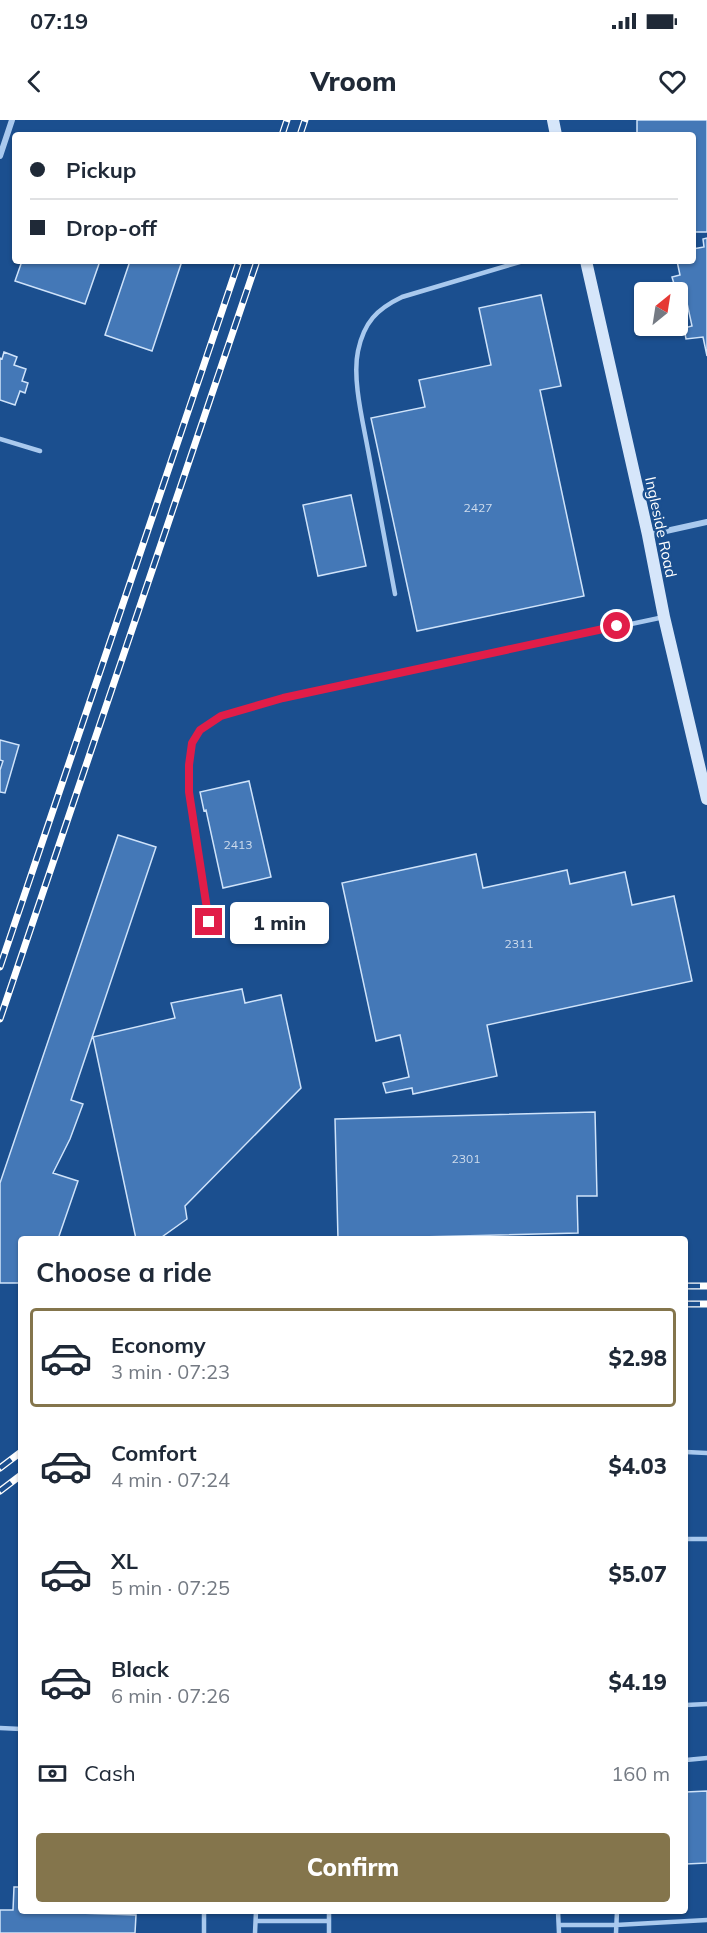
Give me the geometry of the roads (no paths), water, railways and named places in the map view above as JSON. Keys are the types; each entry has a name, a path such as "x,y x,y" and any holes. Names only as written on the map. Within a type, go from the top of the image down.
{"street":[{"path":"0,156 12,120"},
{"name":"Ingleside Road","path":"587,264 648,535 664,617 707,799"},
{"path":"648,535 707,522"}],"lane":[{"path":"395,594 362,417 356,370 358,351 364,331 383,306 402,297 513,264"},
{"path":"0,439 40,451"},
{"path":"209,922 189,792 192,743 200,730 221,716 283,698 664,617"},
{"path":"688,1452 707,1453"},
{"path":"688,1539 707,1539"},
{"path":"688,1705 707,1704"},
{"path":"0,1728 18,1729"},
{"path":"688,1760 707,1758"},
{"path":"204,1914 204,1933"},
{"path":"255,1933 256,1914"},
{"path":"329,1914 330,1933"},
{"path":"558,1914 559,1933"},
{"path":"616,1933 617,1914"},
{"path":"559,1925 616,1925 707,1920"},
{"path":"256,1921 329,1921"}],"railway":[{"path":"283,132 287,120"},
{"path":"301,132 305,120"},
{"path":"0,967 238,264"},
{"path":"0,1019 256,264"},
{"path":"688,1286 707,1286"},
{"path":"688,1304 707,1304"},
{"path":"0,1468 18,1454"},
{"path":"0,1491 18,1477"}]}
